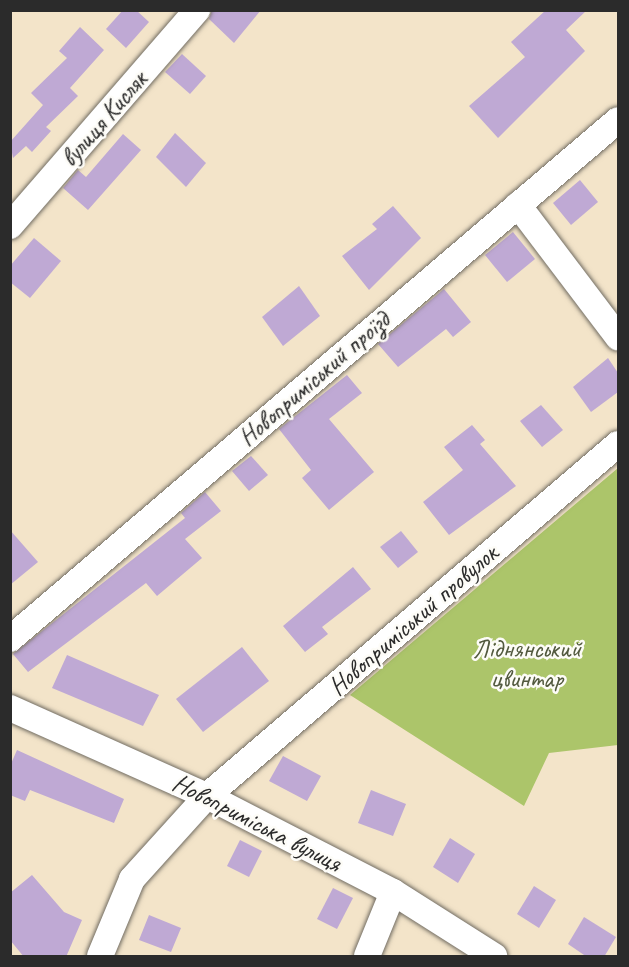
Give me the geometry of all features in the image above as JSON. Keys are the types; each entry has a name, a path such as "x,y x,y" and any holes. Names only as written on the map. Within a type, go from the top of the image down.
{"street":[{"name":"вулиця Кисляк","path":"10,226 197,10"},
{"name":"Новоприміський проїзд","path":"10,639 618,120"},
{"path":"518,205 618,337"},
{"name":"Новоприміський провулок","path":"100,957 132,879 207,796 618,444"},
{"name":"Новоприміська вулиця","path":"10,708 207,796 393,892 494,957"},
{"path":"367,957 393,892"}],"green space":[{"name":"Ліднянський цвинтар","path":"618,468 618,745 549,753 524,806 350,695"}],"building":[{"path":"123,10 136,10 149,22 126,48 106,29"},
{"path":"212,10 261,10 234,43 209,19"},
{"path":"546,10 587,10 566,30 585,51 498,138 469,106 525,57 511,42"},
{"path":"80,27 104,50 70,88 78,96 46,127 51,131 32,152 26,146 13,158 10,142 43,105 31,93 67,58 59,51"},
{"path":"182,54 206,76 190,94 165,72"},
{"path":"175,133 206,163 186,187 156,157"},
{"path":"123,134 141,150 88,210 63,188 78,170 86,177"},
{"path":"580,180 598,202 571,225 553,203"},
{"path":"393,206 421,238 369,290 342,256 377,229 372,224"},
{"path":"513,232 535,259 507,282 485,255"},
{"path":"34,238 61,261 30,298 10,282 10,266"},
{"path":"299,286 320,316 283,346 262,317"},
{"path":"444,289 471,322 453,337 446,329 398,367 378,344"},
{"path":"608,358 618,373 618,392 591,412 573,387"},
{"path":"347,375 362,393 329,419 374,472 329,510 302,478 311,470 279,429"},
{"path":"541,405 563,430 542,447 520,421"},
{"path":"472,425 485,440 480,444 516,486 449,535 423,502 463,470 444,447"},
{"path":"251,456 268,475 249,491 232,471"},
{"path":"205,492 221,511 185,539 202,558 157,596 146,583 28,672 13,654 185,518 181,513"},
{"path":"10,530 38,562 10,585"},
{"path":"401,531 418,552 398,568 380,547"},
{"path":"353,567 371,589 322,627 328,634 305,652 283,626"},
{"path":"242,647 269,681 203,732 176,699"},
{"path":"67,655 159,695 143,726 52,688"},
{"path":"17,750 124,799 114,823 30,790 25,801 10,795 10,766"},
{"path":"283,756 321,776 307,801 269,781"},
{"path":"371,790 406,804 393,836 358,823"},
{"path":"450,838 475,854 458,883 433,867"},
{"path":"240,840 262,851 249,877 227,866"},
{"path":"32,875 64,912 82,920 66,957 24,957 10,940 10,893"},
{"path":"534,886 556,900 539,928 517,914"},
{"path":"333,888 353,898 337,929 317,919"},
{"path":"149,915 181,928 171,952 139,940"},
{"path":"584,917 616,937 604,957 587,957 568,944"}]}
